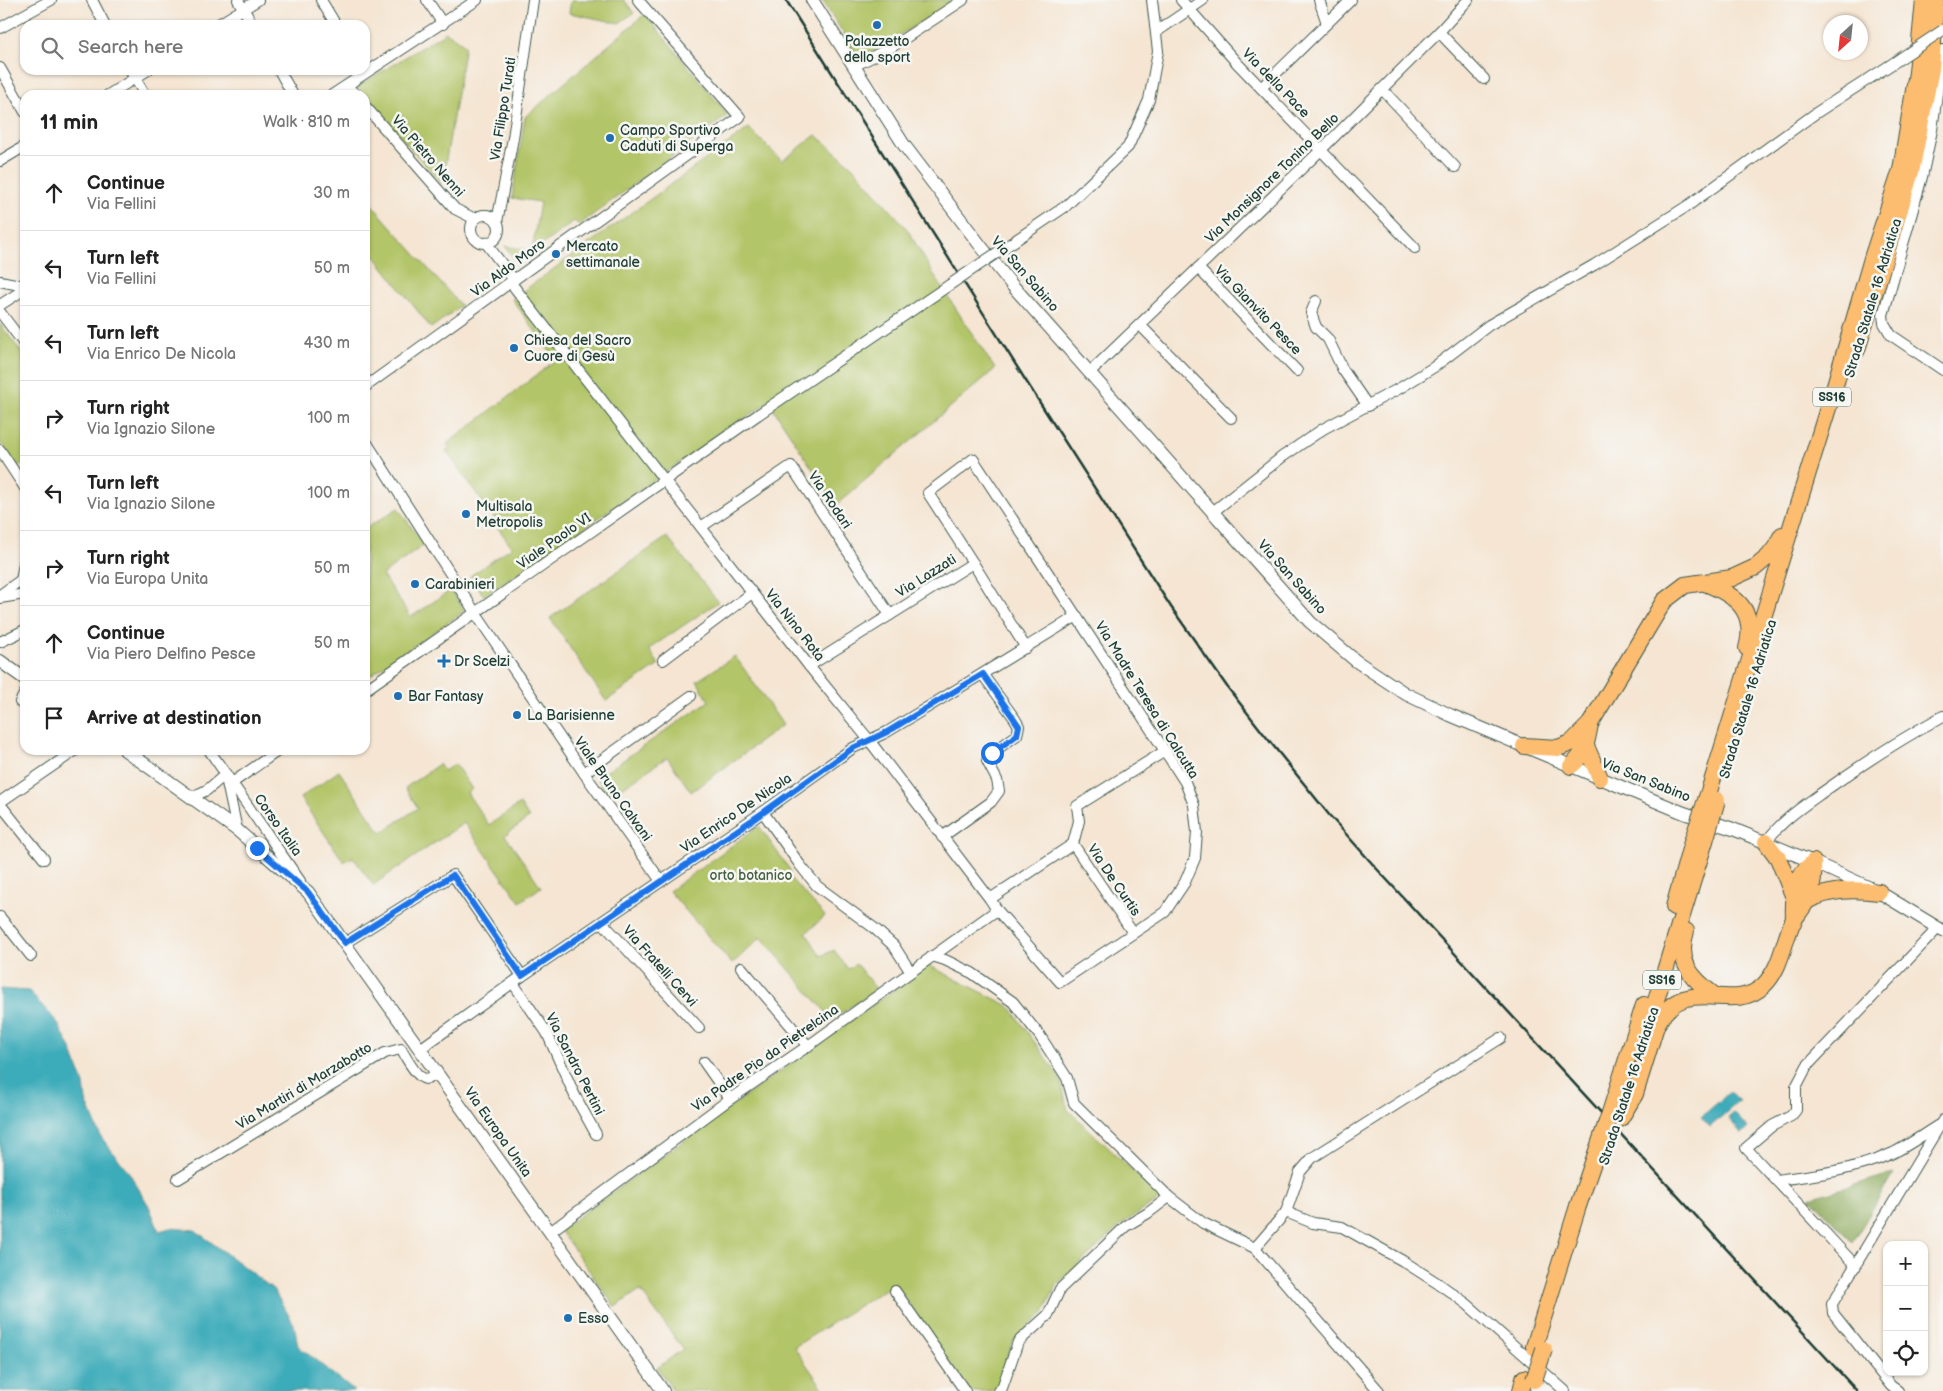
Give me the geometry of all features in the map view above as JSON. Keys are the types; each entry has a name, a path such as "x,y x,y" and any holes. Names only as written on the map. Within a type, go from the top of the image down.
{"highway":[{"name":"Strada Statale 16 Adriatica","path":"1528,1385 1614,1116 1674,906 1699,842 1834,392 1873,255 1901,170 1917,72 1924,0"},
{"name":"Strada Statale 16 Adriatica","path":"1715,784 1911,172 1931,69 1936,0"},
{"path":"1571,766 1579,760 1578,745 1664,601 1685,585 1705,583 1745,574 1769,556 1776,547 1782,534 1818,420 1834,392"},
{"path":"1705,583 1728,593 1737,601 1745,611 1750,632 1714,752 1715,784"},
{"path":"1524,746 1558,748 1578,745"},
{"path":"1578,745 1600,778"},
{"path":"1699,842 1703,874 1684,936 1682,949 1684,963 1690,975 1715,996"},
{"path":"1766,842 1778,858 1800,898"},
{"path":"1614,1116 1635,1094 1656,1026 1661,1015 1668,1007 1686,998 1746,996 1762,987 1775,971 1794,921 1800,898 1801,874 1813,862"},
{"path":"1800,898 1841,890 1858,889 1879,892"}],"street":[{"path":"0,28 51,0"},
{"path":"92,0 102,20"},
{"path":"222,20 240,4 258,0"},
{"path":"321,0 333,20"},
{"path":"427,0 443,24"},
{"path":"370,68 443,24 477,0"},
{"name":"Via Aldo Moro","path":"370,383 740,117 638,0"},
{"name":"Via San Sabino","path":"812,0 904,145 1012,285 1214,511 1310,622 1356,661 1380,679 1450,716 1684,813 1766,842 1813,862 1879,892 1941,929"},
{"path":"854,66 890,48 963,0"},
{"name":"Viale Paolo VI","path":"370,687 759,414 1066,206 1128,147 1149,100 1158,51 1152,0"},
{"name":"Via della Pace","path":"1181,0 1188,10 1261,88 1415,248"},
{"path":"1156,32 1203,0"},
{"path":"1319,0 1327,23"},
{"path":"1261,88 1351,0"},
{"name":"Via Monsignore Tonino Bello","path":"1090,372 1321,150 1439,32 1468,0"},
{"name":"Via Filippo Turati","path":"497,222 513,138 530,1"},
{"path":"240,4 249,20"},
{"path":"1214,511 1282,457 1323,429 1368,406 1434,367 1489,325 1594,265 1689,205 1816,113 1943,30"},
{"path":"1439,32 1484,79"},
{"path":"1943,50 1932,130 1922,177 1883,315 1884,323 1891,335 1943,370"},
{"path":"0,68 20,103"},
{"path":"114,90 132,75"},
{"path":"134,75 142,90"},
{"path":"281,75 291,90"},
{"path":"341,90 361,75"},
{"path":"348,86 352,90"},
{"path":"1382,89 1456,167"},
{"name":"Via Pietro Nenni","path":"370,112 455,208 475,219"},
{"path":"0,162 20,149"},
{"path":"486,215 494,218 497,222 499,231 495,240 488,243 478,241 472,234 472,225 475,219 486,215"},
{"name":"Via Nino Rota","path":"488,243 664,481 869,740 990,898 997,910 1060,982"},
{"name":"Via Gianvito Pesce","path":"1198,268 1298,370"},
{"path":"0,281 20,287"},
{"path":"0,305 20,291"},
{"path":"1316,301 1311,313 1316,328 1328,339 1343,370 1368,406"},
{"path":"0,312 20,338"},
{"path":"1140,325 1230,418"},
{"name":"Viale Bruno Calvani","path":"370,448 476,614 584,773 661,881"},
{"path":"0,450 20,480"},
{"name":"Via Madre Teresa di Calcutta","path":"972,563 928,493 973,459 1078,616 1185,782 1194,805 1197,832 1195,858 1185,882 1165,912 1060,982"},
{"name":"Via Rodari","path":"701,527 791,466 890,615"},
{"name":"Via Lazzati","path":"809,666 972,563 1026,648"},
{"path":"0,597 20,580"},
{"path":"663,660 752,594"},
{"path":"0,597 20,595"},
{"name":"Via Enrico De Nicola","path":"420,1049 513,982 764,812 853,748 887,732 1078,616"},
{"path":"0,642 20,632"},
{"path":"0,661 20,675"},
{"path":"942,837 991,802 1000,791 987,761 992,753 1017,735 1019,726 983,674"},
{"path":"584,773 691,696"},
{"path":"1766,842 1787,818 1853,770 1906,736 1943,716"},
{"path":"990,898 1073,844 1080,821 1077,806 1165,751"},
{"path":"44,859 0,803 60,755"},
{"name":"Via Europa Unita","path":"133,755 237,830 308,892 663,1391"},
{"name":"Corso Italia","path":"212,755 308,892"},
{"path":"192,797 229,779 270,755"},
{"name":"Corso Italia","path":"229,779 237,830"},
{"path":"764,812 800,865 817,886 881,934 894,946 910,971"},
{"name":"Via De Curtis","path":"1073,844 1133,933"},
{"path":"345,943 453,875 522,976"},
{"name":"Via Padre Pio da Pietrelcina","path":"550,1232 730,1099 808,1046 997,910"},
{"path":"0,917 30,956"},
{"name":"Via Fratelli Cervi","path":"602,922 699,1028"},
{"path":"1856,1266 1746,1148 1772,1126 1791,1116 1796,1110 1796,1087 1807,1066 1941,929"},
{"path":"932,956 945,960 972,974 1013,1002 1040,1036 1067,1078 1074,1103 1169,1197 1203,1222 1255,1248 1379,1391"},
{"path":"741,967 808,1046"},
{"name":"Via Sandro Pertini","path":"513,982 547,1033 575,1096 596,1134"},
{"path":"1255,1248 1286,1212 1300,1172 1312,1158 1501,1038"},
{"name":"Via Martiri di Marzabotto","path":"178,1179 385,1053 401,1049 423,1079 429,1079 437,1073"},
{"path":"704,1062 730,1099"},
{"path":"1776,1180 1830,1173 1863,1164 1894,1152 1942,1122"},
{"path":"1898,1391 1891,1386 1833,1313 1832,1304 1942,1122"},
{"path":"998,1391 1002,1388 1018,1342 1048,1315 1060,1289 1126,1226 1148,1213 1169,1197"},
{"path":"1286,1212 1313,1223 1342,1227 1404,1261 1467,1304 1562,1390"},
{"path":"895,1291 965,1391"}],"green space":[{"path":"571,0 624,0 634,13 619,23 569,13"},
{"name":"Palazzetto dello sport","path":"822,0 956,0 876,50 858,56"},
{"name":"Campo Sportivo Caduti di Superga","path":"645,14 728,115 579,225 574,221 518,263 505,246 532,251 540,202 512,198 525,117"},
{"path":"446,32 465,45 442,184 370,102 370,90 360,90 357,87"},
{"path":"749,128 782,161 816,135 854,168 907,229 934,275 995,369 836,505 769,402 484,596 470,576 512,547 493,521 495,519 446,451 450,448 447,444 556,360 512,299"},
{"path":"370,203 461,306 431,328 370,250"},
{"path":"0,324 20,350 20,465 17,467 0,442"},
{"path":"398,508 424,545 382,575 411,617 451,590 465,611 370,676 370,526"},
{"path":"667,537 718,602 649,649 659,665 606,701 550,618"},
{"path":"735,656 783,725 691,792 667,757 609,797 597,778 709,701 697,681"},
{"path":"439,764 444,771 455,764 472,789 467,793 489,825 520,804 529,818 505,835 541,887 520,902 464,823 373,885 353,857 344,862 300,798 339,771 381,833 418,808 405,788"},
{"name":"orto botanico","path":"759,826 790,870 790,878 825,916 806,933 821,956 834,950 848,969 856,964 877,990 832,1019 761,937 732,964 669,891"},
{"path":"928,965 1009,1006 1060,1078 1068,1110 1162,1198 1125,1222 1056,1285 1044,1313 1013,1341 998,1387 991,1391 969,1391 895,1283 794,1347 825,1391 674,1391 657,1368 683,1349 640,1290 615,1307 560,1230"},
{"path":"1894,1173 1853,1242 1810,1198"}],"water":[{"path":"0,989 29,991 57,1022 71,1049 84,1084 86,1101 101,1137 128,1171 149,1206 159,1231 170,1228 195,1230 273,1289 294,1324 298,1346 354,1391 0,1391"},
{"path":"1730,1092 1739,1101 1710,1127 1701,1117"},
{"path":"1734,1113 1748,1128 1742,1134 1728,1118"}],"railway":[{"path":"786,0 1171,607 1228,688 1330,816 1377,869 1857,1391"}],"place":[{"name":"Palazzetto dello sport","path":"877,25"},
{"name":"Campo Sportivo Caduti di Superga","path":"610,138"},
{"name":"Mercato settimanale","path":"556,254"},
{"name":"Chiesa del Sacro Cuore di Gesù","path":"514,348"},
{"name":"Multisala Metropolis","path":"466,514"},
{"name":"Carabinieri","path":"415,584"},
{"name":"Dr Scelzi","path":"444,661"},
{"name":"Bar Fantasy","path":"398,696"},
{"name":"La Barisienne","path":"517,715"},
{"name":"Esso","path":"568,1318"}],"route":[{"path":"257,848 308,892 345,943 453,875 522,976 764,812 853,748 887,732 983,674 1019,726 1017,735 992,753"}]}
